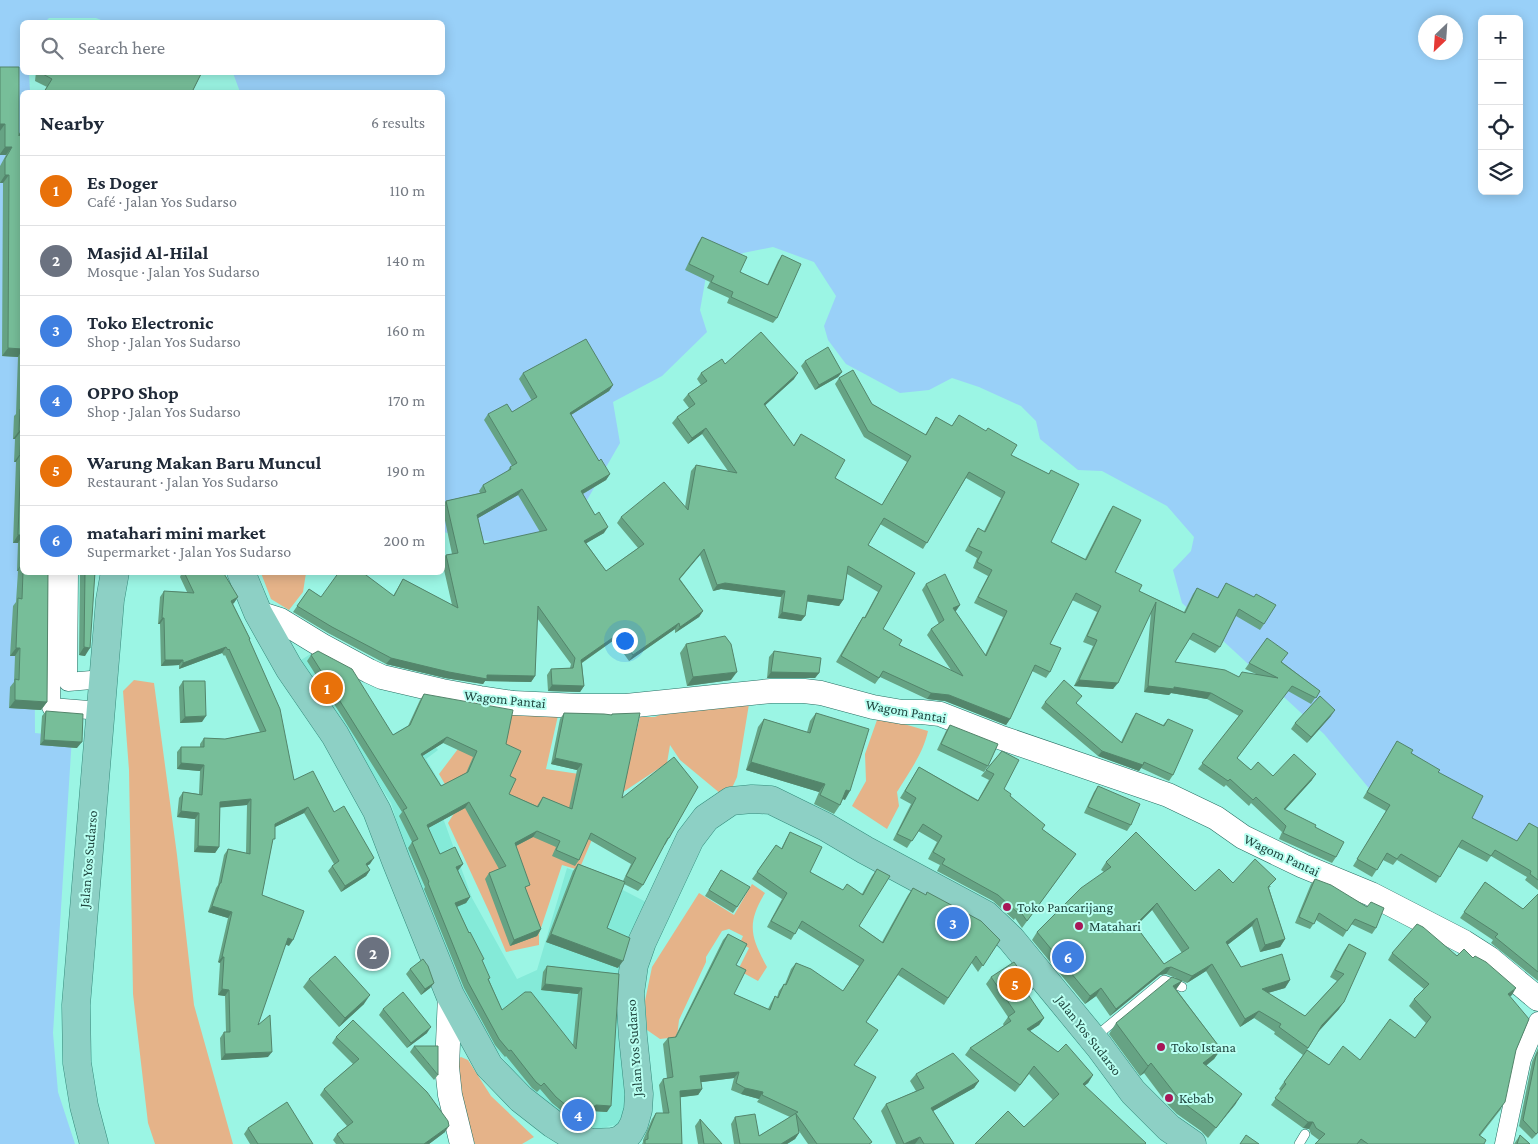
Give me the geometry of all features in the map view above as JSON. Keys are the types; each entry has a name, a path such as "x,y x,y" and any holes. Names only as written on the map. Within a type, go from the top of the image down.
{"main road":[{"name":"Jalan Yos Sudarso","path":"94,1144 84,1106 77,1063 76,1005 110,600 114,575"},
{"name":"Jalan Yos Sudarso","path":"242,575 258,613 288,668 335,735 377,811 450,995 489,1066 520,1099 553,1124 581,1140 592,1143 620,1140 629,1133 638,1110 639,1094 630,993 634,965 642,942 690,839 706,818 731,801 752,799 772,800 826,827 986,915 1011,938 1093,1039 1133,1092 1169,1128 1192,1144"}],"street":[{"path":"53,575 51,707 101,711"},
{"path":"70,575 68,682 103,679"},
{"name":"Wagom Pantai","path":"258,613 280,620 328,649 382,677 442,691 513,703 626,706 771,691 808,691 873,707 902,712 940,714 1018,744 1168,795 1216,818 1243,837 1303,866 1371,894 1464,942 1489,958 1538,999"},
{"path":"450,995 447,1068 450,1095 462,1144"},
{"path":"1504,1144 1522,1058 1538,1021"}],"lane":[{"path":"1093,1039 1164,980 1182,987"},
{"path":"1298,1144 1305,1134"}],"shaded area":[{"path":"262,575 306,575 303,592 289,610 271,599"},
{"path":"317,650 391,735 412,723 417,725 438,750 426,759 456,809 443,818 472,898 517,979 537,970 567,868 619,888 646,902 628,1044 625,1111 619,1124 598,1129 570,1121 549,1107 526,1085 478,1029 408,859 391,803 301,660"},
{"path":"134,680 154,683 177,855 194,1005 233,1144 155,1144 148,1123 133,994 129,770 123,691"},
{"path":"468,701 559,711 546,769 592,776 626,775 640,717 655,717 673,709 749,704 737,777 727,799 680,760 670,745 667,763 608,802 579,870 562,865 539,934 539,945 506,952 448,823 458,807 439,774 464,741"},
{"path":"877,720 904,724 928,731 919,755 897,792 899,806 887,829 852,806 866,781 865,754"},
{"path":"752,884 765,893 755,913 753,930 757,947 767,967 758,981 738,970 749,948 740,943 743,936 729,929 722,931 706,957 706,962 679,1020 677,1037 660,1039 647,1030 645,1001 652,967 699,893 734,915"},
{"path":"461,1057 468,1060 491,1096 534,1137 522,1144 475,1144 467,1124 460,1091 457,1059"}],"water":[{"path":"0,0 1538,0 1538,881 1513,864 1377,798 1324,734 1182,603 1173,570 1191,551 1194,537 1167,506 1102,471 1078,470 1040,439 1036,421 1021,406 979,387 952,378 929,390 900,393 846,364 828,340 824,326 836,296 814,262 773,247 743,253 707,271 700,310 707,332 662,376 613,402 620,443 587,500 539,534 493,542 445,532 445,90 239,90 234,75 445,75 445,20 101,20 96,18 49,18 47,20 20,20 20,75 29,75 30,90 20,90 20,575 34,575 35,733 72,737 53,1033 58,1092 75,1144 0,1144"}],"building":[{"path":"0,67 19,67 20,349 8,348 9,175 5,175 5,159 12,147 5,147 5,124 0,124"},
{"path":"45,75 200,75 193,90 45,90 52,79"},
{"path":"702,237 747,257 740,272 768,285 782,255 801,264 777,318 731,297 733,292 711,282 714,276 689,264"},
{"path":"761,332 798,373 764,404 794,446 801,434 845,460 835,478 882,505 911,456 868,431 839,378 853,370 872,404 926,435 936,417 952,426 959,415 986,431 988,428 1017,445 1011,455 1049,474 1051,470 1079,484 1051,542 1086,560 1113,506 1141,520 1115,572 1142,585 1139,591 1185,613 1197,588 1218,598 1226,583 1254,597 1256,594 1276,605 1264,624 1239,609 1220,647 1193,633 1175,662 1225,670 1239,677 1242,672 1278,678 1249,663 1267,638 1288,653 1281,662 1320,691 1316,698 1292,686 1237,758 1251,770 1258,762 1273,776 1294,754 1316,774 1284,809 1344,842 1336,857 1283,833 1286,826 1256,797 1253,800 1230,779 1228,781 1202,763 1243,711 1211,693 1174,687 1174,689 1148,686 1156,602 1118,683 1079,680 1097,640 1087,636 1101,606 1076,593 1050,644 1061,648 1050,672 1035,665 1010,719 949,695 931,693 883,671 879,678 841,656 863,617 865,618 882,586 848,566 843,600 808,595 805,616 782,612 785,591 725,583 717,585 704,549 679,579 703,611 680,627 679,623 633,655 618,634 581,660 584,686 552,685 551,669 573,668 575,658 538,606 535,676 487,675 487,679 391,658 297,606 309,589 321,597 337,575 366,575 394,596 403,579 458,608 446,555 458,553 446,501 486,492 483,485 511,469 510,467 517,463 488,414 507,404 512,412 537,397 523,373 586,339 613,385 570,413 599,461 601,459 610,474 581,491 595,515 599,512 608,527 584,541 606,571 644,544 621,517 664,482 688,510 696,465 737,473 706,428 692,438 677,417 695,404 688,394 707,381 701,373 722,359 725,364","holes":["969,472 1005,492 985,532 978,528 969,546 982,552 977,562 992,570 978,597 1007,611 986,656 953,608 960,605 945,574 926,584 944,620 931,629 963,676 899,645 902,640 883,629 915,573 868,545 884,518 927,543","522,489 547,530 484,544 477,515"]},
{"path":"828,347 842,372 819,385 805,361"},
{"path":"20,481 20,535 18,535"},
{"path":"23,575 48,575 47,702 15,700 15,679 19,680 20,648 16,648 18,598 22,599"},
{"path":"85,575 95,575 90,648 84,647"},
{"path":"185,575 225,575 238,597 231,601 250,639 280,709 294,780 313,771 334,812 344,806 374,858 366,864 370,870 345,886 332,866 339,861 308,807 275,824 275,839 273,839 262,895 304,911 293,940 288,938 258,1025 270,1015 272,1052 225,1054 224,1032 230,1032 229,990 222,989 224,957 222,957 232,912 212,906 221,883 228,849 250,854 251,799 220,802 219,847 198,846 199,813 181,811 183,792 202,795 204,765 181,763 181,747 204,747 204,738 225,739 266,731 229,649 226,647 183,663 183,660 165,660 164,618 162,618 164,591 194,593"},
{"path":"725,636 731,644 737,672 693,677 686,644"},
{"path":"318,651 352,669 393,735 410,725 424,694 513,710 506,744 521,751 510,776 516,779 509,794 538,807 543,797 572,809 582,764 555,758 564,713 612,715 640,713 622,798 674,757 698,787 643,885 626,876 636,858 591,833 579,860 556,850 560,841 537,831 515,843 530,885 525,887 541,929 514,940 489,873 506,866 469,802 427,825 440,854 455,847 463,864 456,867 470,897 455,903 484,959 482,960 490,978 488,979 502,1010 525,992 531,992 576,1049 582,988 545,984 547,966 619,974 611,1106 596,1105 581,1115 571,1103 567,1106 556,1097 544,1083 541,1086 536,1082 511,1050 509,1051 499,1039 468,982 428,883 412,842 418,839 403,810 407,808 311,655","holes":["447,737 477,751 468,772 441,786 421,754"]},
{"path":"774,651 821,658 819,673 771,672"},
{"path":"1064,680 1082,696 1076,703 1122,743 1136,713 1164,726 1168,719 1193,730 1173,775 1144,762 1143,765 1102,751 1045,702"},
{"path":"183,681 205,681 206,716 185,717"},
{"path":"1320,696 1335,710 1311,737 1295,723"},
{"path":"46,711 83,714 82,742 44,740"},
{"path":"816,713 869,729 850,791 846,790 840,805 820,795 825,784 751,762 764,719 810,733"},
{"path":"950,725 998,744 988,766 941,744"},
{"path":"1397,741 1413,750 1411,753 1440,770 1438,772 1483,796 1472,818 1517,841 1529,823 1538,828 1538,880 1530,874 1531,871 1495,850 1491,856 1462,840 1440,877 1401,854 1397,859 1387,853 1377,870 1357,859 1390,805 1367,792"},
{"path":"1002,751 1019,760 1004,789 1045,825 1042,829 1076,854 1027,921 1020,911 1018,913 998,895 942,864 945,859 933,852 942,836 923,824 912,841 897,834 916,798 905,791 919,767 978,801 994,774 986,770"},
{"path":"1098,786 1140,804 1131,825 1088,807"},
{"path":"790,832 822,847 810,872 843,890 847,884 863,895 877,869 890,876 859,926 883,943 913,888 926,895 927,892 981,921 1000,940 983,966 976,956 948,998 902,968 866,1022 878,1030 854,1065 876,1077 853,1119 872,1142 869,1144 817,1144 796,1114 799,1133 781,1144 740,1144 735,1117 755,1114 759,1136 798,1112 762,1095 763,1092 745,1088 736,1083 739,1072 700,1076 702,1089 680,1091 682,1144 645,1144 656,1113 669,1113 663,1079 673,1077 668,1038 676,1037 728,934 747,944 736,965 746,970 734,994 770,1010 775,996 778,998 796,963 811,969 843,991 864,960 802,921 795,934 771,921 787,893 757,872 776,845 782,849"},
{"path":"1136,832 1195,891 1219,869 1233,883 1255,859 1276,879 1268,887 1285,939 1265,945 1257,918 1226,942 1241,967 1282,954 1290,980 1262,989 1305,1016 1344,974 1335,970 1349,944 1366,953 1344,1002 1322,1025 1308,1048 1279,1027 1281,1024 1259,1011 1245,1019 1212,964 1192,976 1171,967 1166,968 1116,1009 1101,988 1090,996 1037,932 1081,888 1111,867 1106,862","holes":["1157,903 1189,948 1164,964 1135,925"]},
{"path":"578,864 625,882 607,928 630,938 623,961 551,934"},
{"path":"721,870 750,887 737,907 709,890"},
{"path":"1315,879 1331,885 1367,907 1371,902 1384,908 1376,928 1355,919 1347,931 1319,913 1314,924 1299,917"},
{"path":"1485,882 1523,909 1538,894 1538,972 1495,937 1498,934 1464,912"},
{"path":"1417,924 1457,956 1464,949 1473,958 1475,956 1486,962 1516,988 1508,994 1529,1019 1516,1050 1505,1102 1479,1135 1486,1140 1484,1144 1368,1144 1361,1139 1357,1144 1315,1144 1325,1134 1316,1128 1313,1122 1308,1122 1275,1098 1307,1050 1329,1065 1343,1046 1360,1060 1390,1019 1415,1038 1431,1017 1414,999 1429,984 1392,953"},
{"path":"335,956 370,995 345,1018 309,979"},
{"path":"423,959 428,966 434,983 425,989 410,969"},
{"path":"1014,962 1033,989 1027,993 1044,1018 1027,1029 1058,1052 1066,1044 1093,1075 1083,1084 1145,1144 975,1144 1008,1111 1024,1127 1059,1094 1034,1066 1020,1085 970,1048 1011,1021 1008,1017 1015,1012 991,977"},
{"path":"1172,977 1182,981 1173,986 1221,1049 1203,1063 1242,1094 1216,1128 1176,1095 1151,1063 1148,1066 1116,1023"},
{"path":"403,992 431,1027 411,1043 383,1009"},
{"path":"353,1020 427,1092 448,1121 449,1126 424,1144 344,1144 337,1134 353,1122 324,1089 359,1059 336,1037"},
{"path":"414,1046 438,1046 438,1075"},
{"path":"1538,1052 1538,1132 1536,1134 1523,1120"},
{"path":"953,1053 979,1081 931,1108 954,1144 924,1144 920,1137 904,1144 886,1104 924,1088 916,1074"},
{"path":"287,1102 313,1144 258,1144 248,1128"},
{"path":"700,1119 722,1144 704,1144"},
{"path":"1246,1135 1259,1144 1240,1144"},
{"path":"1520,1135 1530,1144 1517,1144"}],"place":[{"name":"Es Doger","path":"327,688"},
{"name":"Toko Pancarijang","path":"1007,907"},
{"name":"Toko Electronic","path":"953,923"},
{"name":"Matahari","path":"1079,926"},
{"name":"Masjid Al-Hilal","path":"373,953"},
{"name":"matahari mini market","path":"1068,957"},
{"name":"Warung Makan Baru Muncul","path":"1015,984"},
{"name":"Toko Istana","path":"1161,1047"},
{"name":"Kebab","path":"1169,1098"},
{"name":"OPPO Shop","path":"578,1115"}]}
